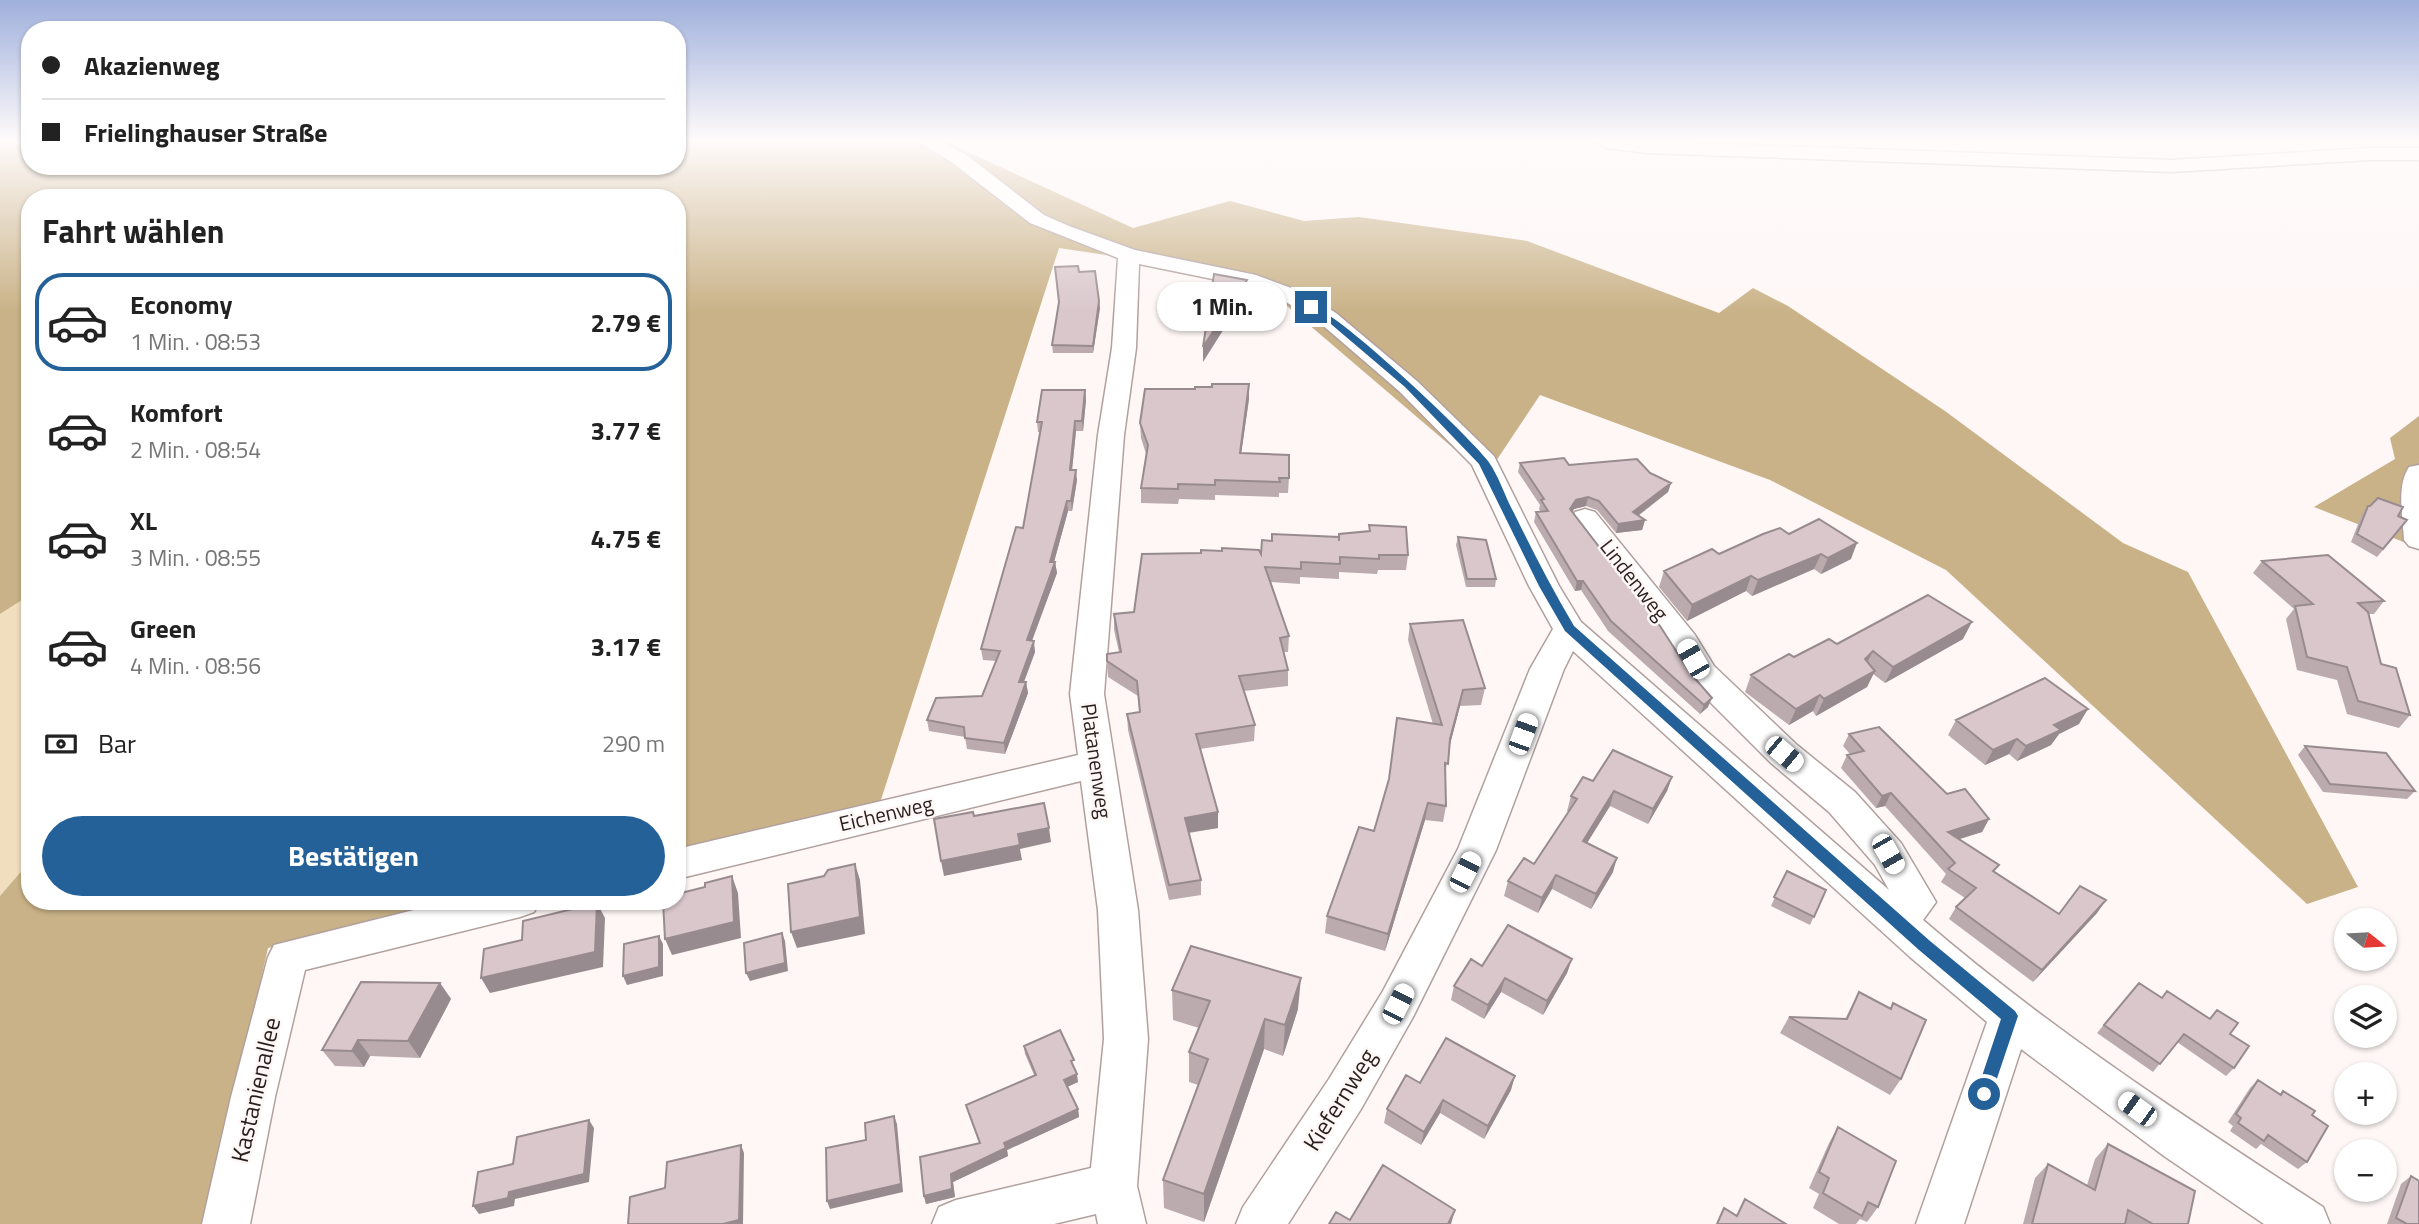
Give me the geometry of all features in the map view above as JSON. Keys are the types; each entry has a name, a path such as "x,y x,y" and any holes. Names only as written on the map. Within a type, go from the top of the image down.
{"street":[{"path":"1011,199 1037,219 1129,255 1248,280 1294,297 1328,318 1408,386 1484,462 1544,586 1569,629 2010,1016 2180,1139 2305,1224"},
{"name":"Platanenweg","path":"1117,1205 1126,1039 1118,910 1087,694 1111,435 1124,348 1129,255"},
{"path":"2419,473 2416,492 2419,540"},
{"name":"Lindenweg","path":"1585,518 1684,643 1702,674 1784,754 1842,802 1888,854 1916,902 1897,919"},
{"name":"Kiefernweg","path":"1260,1224 1345,1094 1398,1004 1477,850 1547,669 1569,629"},
{"name":"Eichenweg","path":"686,862 1095,764"},
{"name":"Kastanienallee","path":"226,1224 253,1097 288,957 483,910"},
{"path":"1940,1224 2010,1016"},
{"path":"956,1224 1117,1205"}],"shaded area":[{"path":"0,199 21,199 21,601 0,614"},
{"path":"686,199 1070,199 1133,228 1230,201 1304,221 1359,217 1527,241 1719,313 1753,288 1788,306 1945,411 2123,543 2188,572 2358,887 2307,904 1946,570 1770,480 1540,395 1486,476 1253,277 1059,248 878,809 686,853"},
{"path":"2419,416 2419,548 2314,507 2395,459 2390,438"},
{"path":"21,601 21,872 0,896 0,614"},
{"path":"21,872 21,910 434,910 268,948 206,1224 0,1224 0,896"}],"building":[{"path":"1078,266 1079,272 1095,271 1099,301 1093,346 1052,345 1059,302 1055,267"},
{"path":"1214,274 1247,280 1203,347"},
{"path":"1212,384 1249,384 1240,453 1289,455 1289,478 1279,478 1280,482 1215,480 1215,485 1178,484 1178,489 1141,488 1148,445 1140,423 1145,389 1195,389 1212,387"},
{"path":"1042,390 1085,390 1082,421 1075,421 1070,470 1076,470 1071,501 1067,501 1050,562 1055,562 1027,640 1034,641 1019,682 1026,682 1004,743 965,738 964,727 927,720 936,698 982,696 1000,651 981,649 1016,527 1023,528 1042,422 1037,422"},
{"path":"1564,458 1569,465 1637,459 1650,473 1671,483 1633,512 1645,520 1618,524 1599,501 1588,497 1576,500 1570,509 1660,626 1691,674 1712,698 1704,705 1611,621 1583,581 1577,581 1536,512 1548,511 1541,500 1544,499 1520,463"},
{"path":"2378,498 2403,507 2398,516 2407,520 2383,549 2357,534 2368,506"},
{"path":"1819,519 1857,543 1828,558 1821,554 1758,580 1751,576 1692,605 1664,571 1712,549 1719,554 1780,528 1789,534"},
{"path":"1369,525 1406,527 1408,555 1379,555 1379,559 1340,557 1340,564 1301,562 1301,569 1265,567 1289,636 1280,638 1288,670 1239,676 1255,725 1196,734 1218,812 1185,818 1201,880 1169,885 1127,714 1140,712 1137,681 1107,661 1107,654 1121,652 1114,614 1134,612 1142,554 1201,553 1201,550 1222,551 1222,548 1259,550 1261,554 1262,540 1272,541 1272,534 1339,537 1339,534 1370,531"},
{"path":"1458,537 1486,540 1496,579 1467,579"},
{"path":"2328,555 2384,601 2358,603 2368,612 2381,664 2396,668 2410,715 2358,701 2347,667 2307,657 2295,606 2313,604 2262,561"},
{"path":"1928,595 1972,622 1893,667 1873,651 1865,659 1875,671 1824,699 1820,695 1796,709 1751,675 1789,654 1794,657 1829,639 1837,644"},
{"path":"1463,620 1485,688 1463,690 1450,739 1448,764 1445,763 1446,806 1428,803 1388,934 1327,916 1359,827 1374,831 1389,779 1397,718 1442,725 1410,624"},
{"path":"2045,678 2088,709 2054,725 2061,730 2026,746 2017,739 1993,750 1956,720"},
{"path":"1879,727 1947,794 1965,789 1989,819 1948,832 1999,865 1993,871 2059,914 2080,886 2106,900 2042,970 1956,907 1976,888 1948,869 1955,863 1891,793 1882,796 1847,755 1864,751 1849,734"},
{"path":"2305,746 2386,753 2415,791 2330,784"},
{"path":"1613,750 1672,777 1653,809 1614,791 1583,841 1617,858 1596,894 1556,875 1542,898 1508,881 1524,858 1534,864 1577,799 1571,796 1583,777 1593,781"},
{"path":"1044,803 1049,828 1018,834 1020,845 941,861 934,819 973,812 974,816"},
{"path":"855,864 860,917 791,932 788,884 824,876 828,870"},
{"path":"1787,871 1826,890 1814,917 1774,897"},
{"path":"732,876 734,922 665,939 663,910 686,910 686,892 705,887 705,883"},
{"path":"568,910 597,910 595,952 481,978 484,949 522,940 523,921"},
{"path":"1508,925 1572,959 1547,1001 1505,978 1488,1005 1454,986 1471,959 1482,966"},
{"path":"782,933 785,963 746,973 744,943"},
{"path":"659,936 659,967 623,976 624,944"},
{"path":"1191,946 1301,978 1285,1025 1265,1019 1204,1194 1163,1180 1208,1059 1189,1052 1210,1001 1172,990"},
{"path":"361,982 440,983 408,1041 358,1040 352,1051 322,1050"},
{"path":"2139,983 2162,998 2167,991 2210,1019 2217,1010 2238,1023 2230,1034 2249,1046 2234,1068 2184,1034 2160,1064 2104,1025"},
{"path":"1859,992 1891,1009 1893,1003 1926,1020 1901,1079 1789,1017 1847,1019"},
{"path":"1060,1030 1074,1060 1071,1061 1077,1074 1064,1080 1078,1109 1004,1143 1006,1148 951,1174 952,1189 924,1196 920,1157 980,1143 966,1105 1036,1075 1024,1046"},
{"path":"1446,1038 1515,1076 1488,1126 1443,1100 1424,1132 1387,1109 1406,1075 1420,1083"},
{"path":"2258,1080 2281,1095 2283,1091 2315,1111 2312,1115 2328,1126 2307,1162 2268,1135 2264,1141 2238,1123 2241,1118 2236,1114"},
{"path":"894,1116 901,1184 827,1201 826,1148 866,1140 865,1123"},
{"path":"589,1120 584,1174 509,1192 508,1198 473,1206 478,1172 513,1164 517,1137"},
{"path":"1838,1127 1896,1161 1878,1207 1868,1202 1862,1216 1823,1193 1829,1178 1819,1172"},
{"path":"2108,1144 2195,1191 2188,1224 2153,1224 2128,1210 2125,1224 2032,1224 2048,1164 2095,1190"},
{"path":"741,1145 739,1220 723,1224 628,1224 630,1197 665,1188 667,1162"},
{"path":"1383,1165 1455,1210 1448,1224 1329,1224 1336,1212 1350,1220"},
{"path":"2411,1176 2419,1181 2419,1224 2407,1224 2396,1218"},
{"path":"1745,1199 1786,1224 1717,1224 1724,1208 1737,1216"}],"route":[{"path":"1311,307 1328,318 1408,386 1484,462 1544,586 1569,629 1897,919 1924,946 2010,1016 1984,1094"}]}
